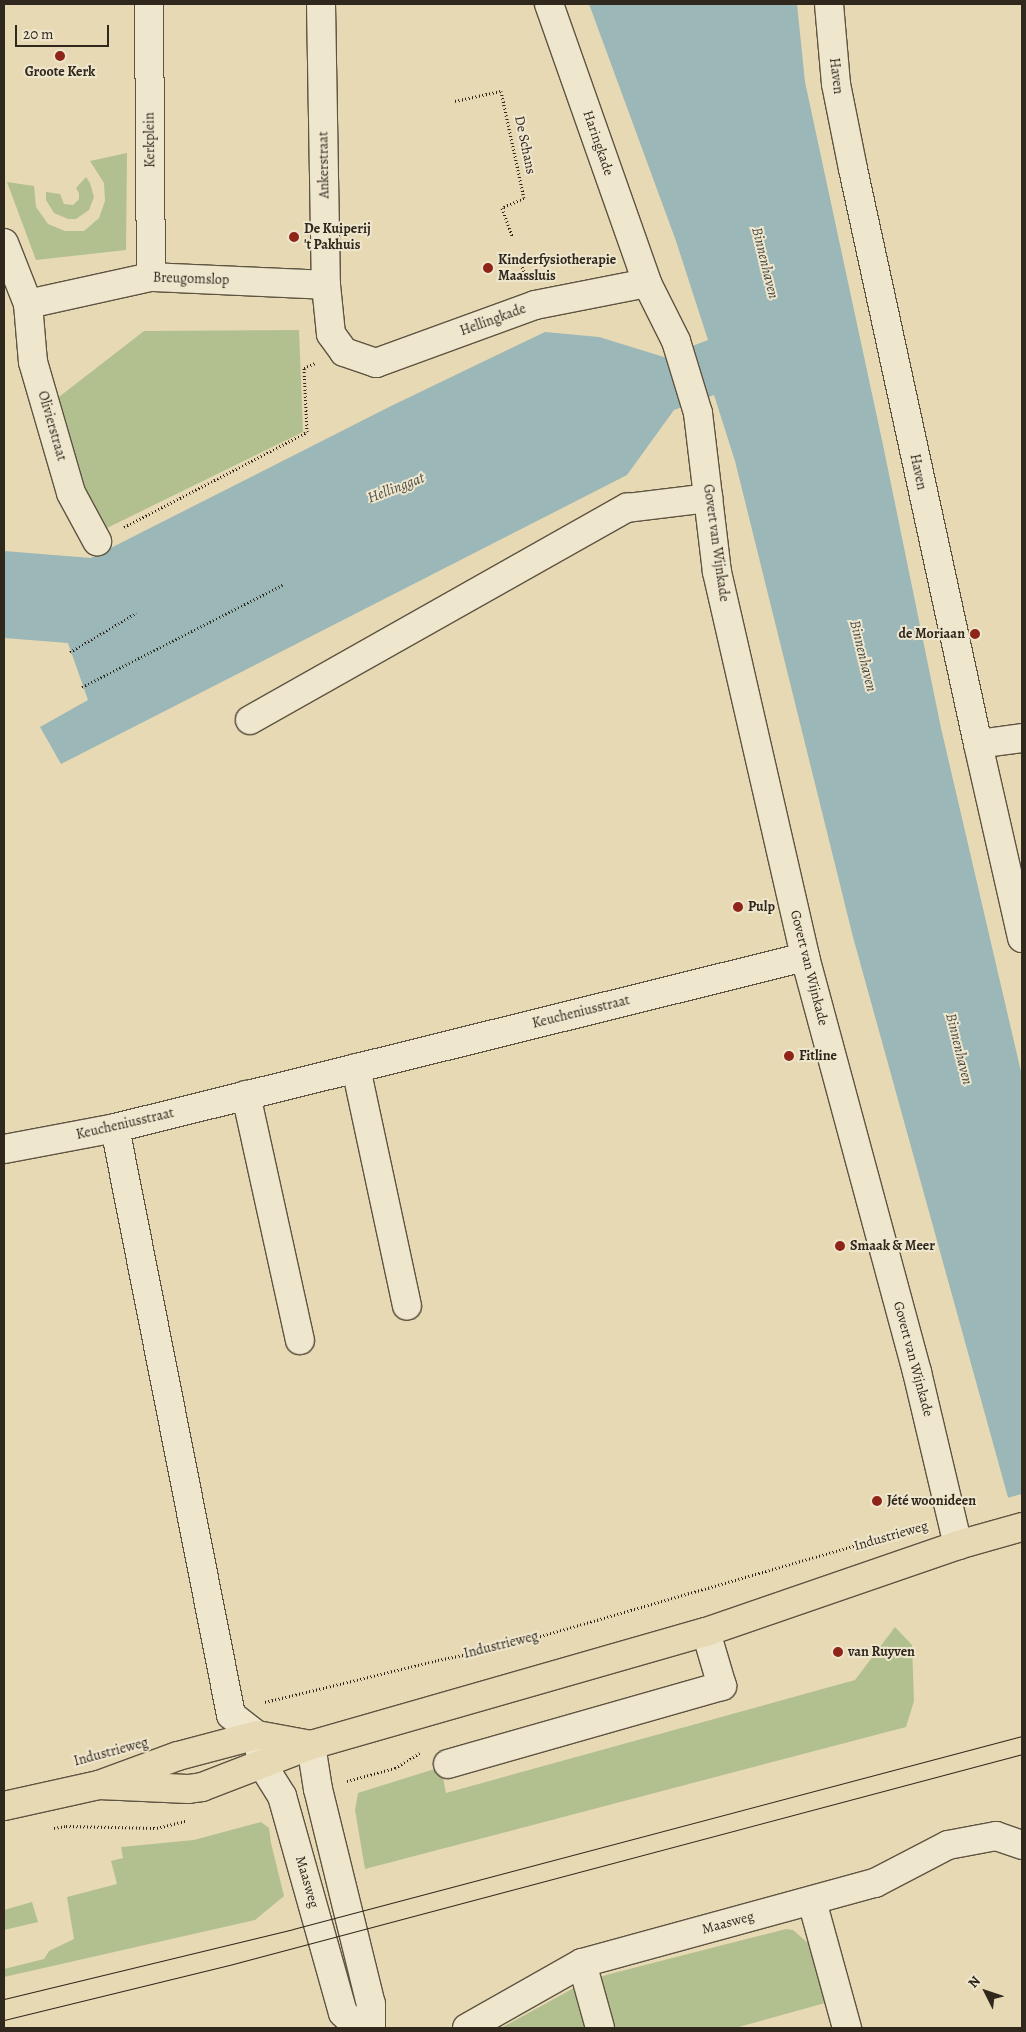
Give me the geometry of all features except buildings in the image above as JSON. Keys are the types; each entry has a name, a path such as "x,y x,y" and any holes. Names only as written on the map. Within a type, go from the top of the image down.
{"main road":[{"name":"Industrieweg","path":"99,1785 202,1787 311,1745 706,1632 958,1545 1013,1529"},
{"name":"Industrieweg","path":"4,1806 99,1785 178,1756 257,1734 311,1745"}],"street":[{"name":"Kerkplein","path":"149,4 151,277"},
{"name":"Ankerstraat","path":"321,4 326,285 331,334 344,352"},
{"name":"Haringkade","path":"549,4 647,283"},
{"name":"Haven","path":"829,4 836,84 887,331 1022,938"},
{"path":"4,243 28,304"},
{"name":"Breugomslop","path":"28,304 151,277 326,285"},
{"name":"Govert van Wijnkade","path":"647,283 676,341 698,413 717,572 805,957 917,1372 958,1545"},
{"name":"Hellingkade","path":"344,352 376,363 535,305 647,283"},
{"name":"Olivierstraat","path":"28,304 33,362 71,493 97,540"},
{"path":"250,720 627,508 708,498"},
{"path":"978,744 1022,738"},
{"name":"Keucheniusstraat","path":"4,1149 115,1128 805,957"},
{"path":"356,1068 407,1306"},
{"path":"246,1095 300,1340"},
{"path":"115,1128 231,1716 257,1734"},
{"path":"448,1764 722,1686 706,1632"},
{"name":"Maasweg","path":"257,1734 262,1764 282,1796 343,2012 359,2028"},
{"path":"311,1745 318,1789 371,2004 372,2028"},
{"name":"Maasweg","path":"467,2028 582,1964 875,1883 948,1844 996,1836 1022,1845"},
{"path":"812,1901 847,2028"},
{"path":"582,1964 600,2028"}],"path":[{"name":"De Schans","path":"455,101 501,91 524,198 502,208 512,236"},
{"path":"97,540 307,432 304,368 344,352"},
{"path":"82,687 282,585"},
{"path":"70,652 136,613"},
{"name":"Industrieweg","path":"231,1716 255,1705 438,1660 504,1647 863,1544"},
{"path":"49,1829 66,1826 157,1828 193,1819"}],"green space":[{"path":"127,153 126,250 36,260 7,182 34,186 36,207 48,224 65,231 84,231 99,218 105,201 104,183 90,161"},
{"path":"86,177 94,197 89,210 76,219 68,219 54,213 46,200 46,192 60,194 64,204 73,205 79,199 79,193 76,188"},
{"path":"299,330 303,432 105,529 89,519 55,400 144,331"},
{"path":"895,1627 912,1645 914,1701 906,1727 365,1869 355,1810 358,1793 441,1767 446,1793 855,1680"},
{"path":"261,1822 269,1828 284,1896 255,1920 4,1977 4,1969 44,1959 49,1951 74,1939 67,1897 117,1884 111,1861 123,1858 121,1847 194,1840"},
{"path":"32,1902 38,1922 4,1930 4,1910"},
{"path":"786,1929 793,1930 809,1944 825,2003 735,2028 501,2028 572,1989 606,1975"}],"water":[{"path":"589,4 797,4 805,82 883,445 941,728 1022,1076 1022,1548 853,937 735,461 714,395 674,410 627,475 61,764 40,727 88,700 68,643 4,638 4,551 91,558 389,407 545,332 599,337 664,357 708,340 676,241"}],"pier":[{"path":"1022,1494 1022,1551 1007,1498"}],"tram line":[{"path":"4,1999 293,1929 1022,1736"},
{"path":"4,2020 233,1964 1022,1754"}],"place":[{"name":"Groote Kerk","path":"60,56"},
{"name":"De Kuiperij 't Pakhuis","path":"294,237"},
{"name":"Kinderfysiotherapie Maassluis","path":"488,268"},
{"name":"de Moriaan","path":"975,634"},
{"name":"Pulp","path":"738,907"},
{"name":"Fitline","path":"789,1056"},
{"name":"Smaak & Meer","path":"840,1246"},
{"name":"Jété woonideen","path":"877,1501"},
{"name":"van Ruyven","path":"838,1652"}],"water label":[{"name":"Binnenhaven","path":"765,263"},
{"name":"Hellinggat","path":"396,488"},
{"name":"Binnenhaven","path":"863,656"},
{"name":"Binnenhaven","path":"959,1049"}]}
